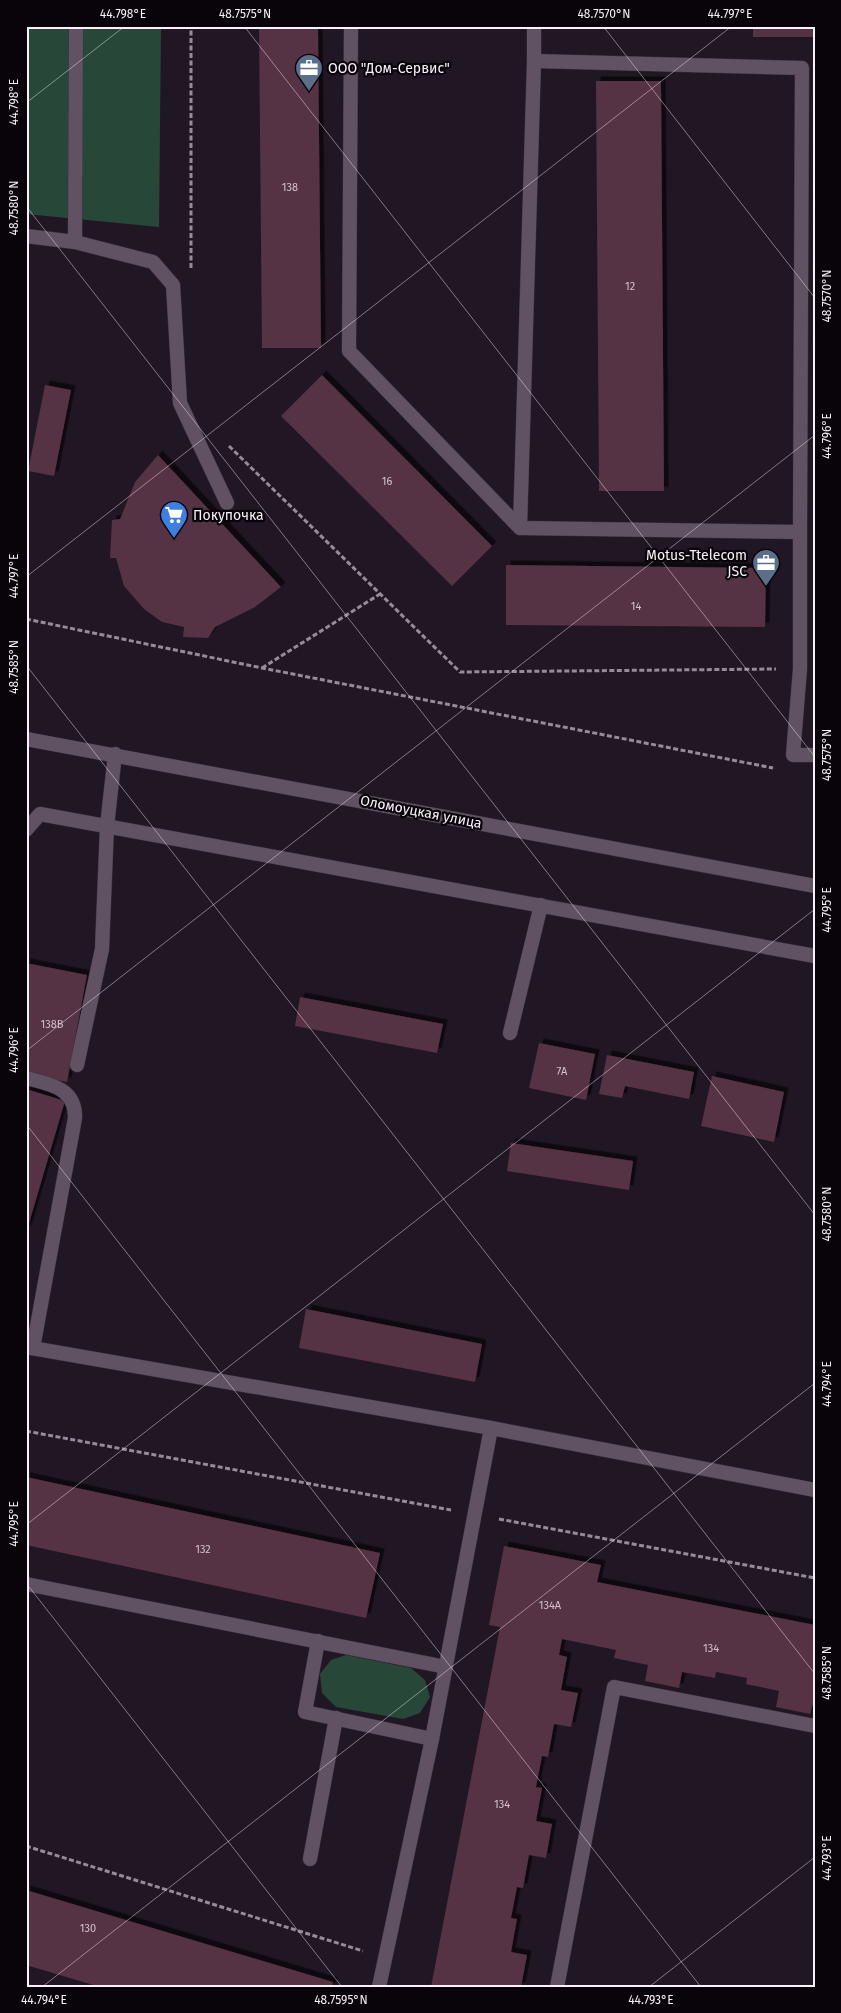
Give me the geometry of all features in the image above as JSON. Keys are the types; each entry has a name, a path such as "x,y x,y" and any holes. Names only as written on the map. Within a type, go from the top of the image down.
{"street":[{"path":"75,242 76,26"},
{"path":"351,26 348,351 520,528 800,532"},
{"path":"520,528 534,26"},
{"path":"534,61 802,68 800,669 793,755 815,755"},
{"path":"26,236 75,242 153,262 173,285 180,403 227,504"},
{"name":"Оломоуцкая улица","path":"26,739 115,754 815,886"},
{"path":"77,1065 102,949 107,826 115,754"},
{"path":"26,830 40,814 815,956"},
{"path":"510,1033 541,905"},
{"path":"26,1078 54,1085 67,1093 75,1106 75,1118 30,1347 492,1428 815,1490"},
{"path":"379,1987 432,1739 492,1428"},
{"path":"26,1584 446,1667"},
{"path":"318,1641 305,1712 432,1739"},
{"path":"557,1987 614,1687 815,1726"},
{"path":"310,1859 336,1718"}],"path":[{"path":"191,26 191,271"},
{"path":"226,442 460,672 800,669"},
{"path":"262,668 380,594"},
{"path":"26,619 262,668 776,768"},
{"path":"26,1431 815,1578"},
{"path":"26,1846 385,1958"}],"green space":[{"path":"26,26 161,26 159,227 26,214"},
{"path":"346,1655 411,1668 425,1680 430,1697 420,1713 403,1719 336,1707 322,1693 320,1674 331,1660"}],"building":[{"path":"259,26 318,26 321,348 262,348"},
{"path":"753,26 815,26 815,37 753,37"},
{"path":"596,81 661,81 664,491 599,491"},
{"path":"322,375 492,546 452,586 281,416"},
{"path":"45,385 71,390 54,476 28,471"},
{"name":"Покупочка","path":"158,455 281,587 255,607 215,627 208,638 183,637 184,627 162,622 144,609 124,586 116,558 110,558 112,520 120,519 135,482"},
{"path":"506,565 766,568 765,627 506,625"},
{"path":"26,963 87,975 67,1082 26,1074"},
{"path":"300,997 443,1024 437,1053 295,1026"},
{"path":"539,1043 595,1054 586,1100 529,1088"},
{"path":"607,1055 694,1072 689,1099 625,1086 622,1098 599,1094"},
{"path":"712,1076 784,1092 774,1142 701,1126"},
{"path":"26,1089 65,1101 27,1230 26,1230"},
{"path":"511,1143 633,1161 629,1190 507,1171"},
{"path":"306,1309 482,1344 475,1382 299,1348"},
{"path":"26,1477 380,1553 366,1618 26,1545"},
{"path":"504,1546 601,1565 597,1582 815,1625 815,1697 810,1714 776,1707 779,1691 746,1684 747,1678 716,1672 715,1678 682,1672 679,1688 645,1681 648,1665 614,1658 616,1650 562,1639 559,1655 567,1657 561,1690 578,1693 571,1727 554,1724 548,1757 542,1756 536,1787 542,1788 536,1821 552,1824 546,1858 529,1855 523,1888 517,1887 511,1918 517,1919 511,1952 527,1955 521,1987 431,1987 500,1627 489,1625"},
{"path":"26,1890 333,1982 332,1987 100,1987 26,1965"}],"place":[{"name":"ООО \"Дом-Сервис\"","path":"309,92"},
{"name":"Покупочка","path":"174,539"},
{"name":"Motus-Ttelecom JSC","path":"766,587"}]}
